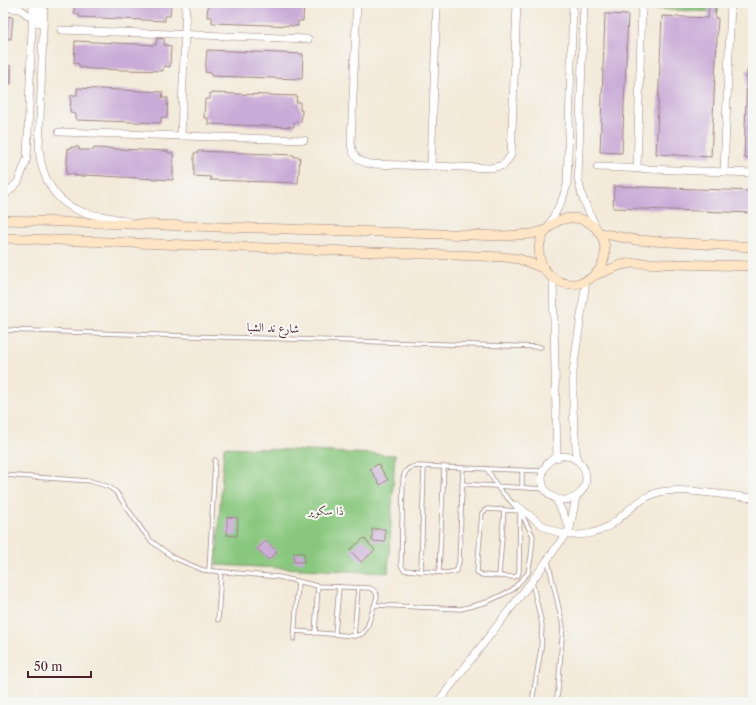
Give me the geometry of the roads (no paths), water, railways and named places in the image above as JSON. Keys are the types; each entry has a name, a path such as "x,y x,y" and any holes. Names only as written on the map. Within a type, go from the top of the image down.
{"main road":[{"path":"3,220 503,236 532,234 546,229 559,220 572,217 582,219 598,231 636,240 753,247"},
{"path":"546,229 541,237 538,249 540,261 553,278 569,284 586,281 595,275 621,265 633,263 753,266"},
{"path":"595,275 600,269 605,255 605,247 598,231"},
{"path":"3,238 504,257 519,259 544,268"}],"street":[{"path":"3,197 18,182 27,159 33,3"},
{"path":"39,3 38,46 42,52"},
{"path":"44,3 40,152 43,172 50,186 62,200 81,212 115,217 137,225"},
{"path":"181,136 186,3"},
{"path":"357,3 351,143 354,156 364,163 491,168 504,165 508,160 512,148 517,3"},
{"path":"431,166 437,3"},
{"path":"546,229 562,200 567,180 573,3"},
{"path":"584,3 578,179 583,200 598,231"},
{"path":"637,169 642,3"},
{"path":"724,172 731,3"},
{"path":"3,7 20,9 33,19"},
{"path":"61,30 308,39"},
{"path":"59,132 304,140"},
{"path":"597,167 753,174"},
{"path":"553,278 556,458"},
{"path":"438,702 548,560 568,531 576,498 583,491 586,481 585,471 577,460 573,411 573,371 586,281"},
{"path":"568,531 556,499 544,489 542,480 543,471 548,463 556,458 568,457 577,460"},
{"path":"518,508 542,525 584,535 599,531 612,524 642,499 665,491 753,498"},
{"path":"556,499 566,500 576,498"}],"lane":[{"name":"شارع ند الشبا","path":"3,330 541,347"},
{"path":"209,571 215,460"},
{"path":"463,468 458,567 456,571 452,573 404,570 401,565 402,508 405,472 412,466 543,471"},
{"path":"421,572 424,466"},
{"path":"439,572 444,467"},
{"path":"375,604 461,609 487,602 512,590 528,573 533,536 518,508 497,486 487,469"},
{"path":"522,470 522,487"},
{"path":"3,476 91,481 109,487 122,500 142,531 160,548 183,563 209,571 279,577 318,586 375,590 377,597 366,630 359,635 354,636 295,631"},
{"path":"462,484 544,489"},
{"path":"518,508 518,573 514,577 480,575 476,569 483,511 487,509 504,510 518,508"},
{"path":"499,576 504,510"},
{"path":"548,560 563,626 556,702"},
{"path":"218,620 221,572"},
{"path":"294,639 298,581"},
{"path":"532,581 542,625 541,649 532,702"},
{"path":"315,632 318,586"},
{"path":"335,634 339,587"},
{"path":"354,636 358,588"}],"park label":[{"name":"ذا سكوير","path":"326,511"}]}
